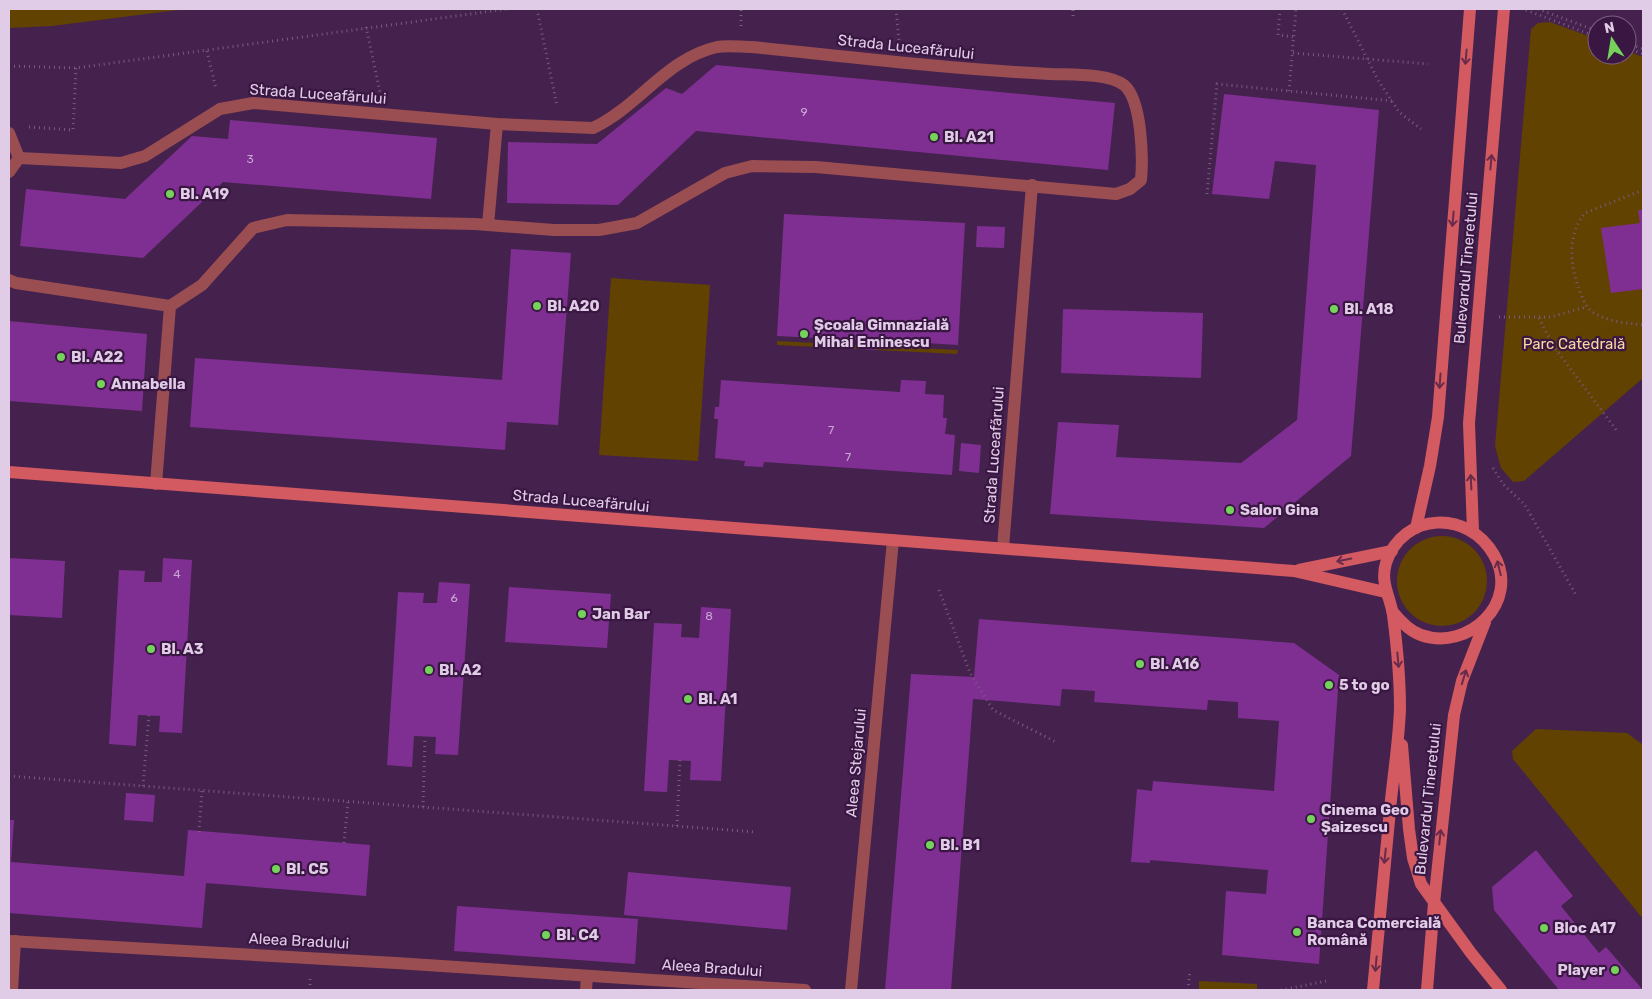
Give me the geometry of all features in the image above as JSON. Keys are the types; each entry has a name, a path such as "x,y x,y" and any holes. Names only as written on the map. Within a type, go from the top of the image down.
{"main road":[{"name":"Bulevardul Tineretului","path":"1416,528 1430,466 1438,417 1470,9"},
{"name":"Bulevardul Tineretului","path":"1473,531 1470,423 1504,9"},
{"name":"Strada Luceafărului","path":"9,472 1294,571 1385,592"},
{"name":"Bulevardul Tineretului","path":"1374,990 1400,710 1399,661 1392,611 1385,592 1384,578 1386,564 1392,551 1402,538 1416,528 1435,522 1455,524 1473,531 1485,541 1496,557 1501,577 1499,596 1471,654 1454,715 1434,903 1428,990"},
{"name":"Strada Luceafărului","path":"1294,571 1392,551"},
{"name":"Bulevardul Tineretului","path":"1392,611 1404,625 1420,635 1438,639 1457,637 1474,630 1488,617"},
{"path":"1400,710 1413,858 1421,884 1501,990"}],"street":[{"name":"Strada Luceafărului","path":"19,158 121,163 145,156 220,109 253,103 497,124 593,128 605,122 658,79 695,54 719,47 752,47 961,70 1081,75 1116,80 1126,87 1138,114 1142,166 1141,180 1130,188 1116,194 816,166 752,166 724,173 637,223 599,230 287,220 253,228 202,285 170,306"},
{"path":"488,225 497,124"},
{"path":"9,133 19,158 9,172"},
{"name":"Strada Luceafărului","path":"1003,548 1032,185"},
{"path":"9,280 16,283 170,306 156,484"},
{"name":"Aleea Stejarului","path":"850,990 893,540"},
{"path":"12,941 12,990"},
{"name":"Aleea Bradului","path":"12,941 805,990"},
{"path":"586,990 588,976"}],"path":[{"path":"9,66 76,68 507,9"},
{"path":"536,9 561,128"},
{"path":"896,9 901,62"},
{"path":"1073,9 1073,16"},
{"path":"1280,9 1278,35 1294,37"},
{"path":"1289,91 1296,9"},
{"path":"1342,9 1378,80 1399,112 1421,129"},
{"path":"1523,9 1587,33"},
{"path":"1538,9 1587,27"},
{"path":"366,27 385,115"},
{"path":"207,51 214,82"},
{"path":"1293,53 1428,64"},
{"path":"24,126 73,130 76,68"},
{"path":"1207,194 1217,84 1393,101"},
{"path":"1643,190 1601,205 1585,213 1579,220 1573,237 1571,252 1574,272 1586,307 1594,313 1614,321 1643,325"},
{"path":"1506,318 1551,317 1586,307"},
{"path":"1496,326 1497,317"},
{"path":"1539,318 1554,347 1617,431"},
{"path":"1491,459 1493,468 1503,484 1525,505 1576,594"},
{"path":"939,590 970,673 993,710 1056,742"},
{"path":"143,786 149,715"},
{"path":"423,807 425,736"},
{"path":"677,826 680,760"},
{"path":"9,776 756,832"},
{"path":"199,832 202,790"},
{"path":"344,843 348,802"},
{"path":"1188,990 1190,970"},
{"path":"1281,990 1327,981"}],"green space":[{"path":"9,9 186,9 52,26 9,28"},
{"name":"Parc Catedrală","path":"1550,22 1587,35 1587,65 1637,65 1637,55 1643,57 1643,378 1524,481 1513,482 1501,468 1495,446 1531,29 1538,23"},
{"path":"611,278 710,285 698,461 599,455"},
{"path":"777,341 857,345 857,349 777,345"},
{"path":"877,346 958,350 957,354 876,350"},
{"path":"1442,536 1459,540 1474,549 1483,564 1487,581 1483,598 1474,613 1459,622 1442,626 1425,622 1410,613 1401,598 1397,581 1401,564 1410,549 1425,540"},
{"path":"1536,729 1627,733 1643,745 1643,919 1513,759 1512,751"},
{"path":"1199,981 1257,984 1257,990 1199,989"}],"building":[{"name":"Bl. A21","path":"716,65 1115,103 1108,170 696,131 618,205 507,203 508,142 597,144 666,88 682,94"},
{"name":"Bl. A18","path":"1224,94 1379,110 1351,456 1264,528 1050,514 1058,422 1119,425 1116,457 1241,463 1297,420 1316,165 1275,161 1269,199 1212,194"},
{"name":"Bl. A19","path":"230,120 437,138 431,199 223,182 143,258 20,246 26,189 125,199 192,136 228,139"},
{"path":"1638,210 1643,210 1643,289 1611,293 1601,228 1640,223"},
{"path":"784,214 965,223 958,345 877,340 876,350 857,349 857,340 777,336"},
{"path":"977,226 1005,227 1004,248 976,247"},
{"name":"Bl. A20","path":"511,249 571,253 558,425 507,422 505,450 190,427 195,358 502,380"},
{"path":"1063,309 1203,313 1201,378 1061,373"},
{"name":"Bl. A22","path":"9,321 147,334 142,411 9,401"},
{"name":"Școala Gimnazială Mihai Eminescu","path":"721,380 900,392 901,380 926,381 925,394 944,395 943,418 947,418 945,434 955,435 952,475 764,462 763,467 744,466 745,461 715,458 718,419 714,419 715,407 719,407"},
{"path":"961,443 981,445 979,473 959,471"},
{"path":"9,558 65,561 62,618 9,615"},
{"name":"Bl. A3","path":"163,558 192,560 182,733 159,732 160,716 138,715 136,746 109,744 119,570 145,571 144,582 162,582"},
{"name":"Bl. A2","path":"439,582 470,584 458,755 435,754 436,737 414,736 412,767 387,765 398,592 424,593 423,603 437,603"},
{"path":"509,587 611,594 607,648 505,642"},
{"name":"Bl. A1","path":"701,607 731,609 721,781 690,780 691,761 669,760 667,792 644,791 654,623 682,624 681,637 699,638"},
{"path":"979,619 1294,643 1339,675 1319,964 1222,955 1226,891 1266,894 1268,870 1150,860 1150,863 1131,862 1137,789 1152,791 1153,781 1274,791 1279,721 1238,718 1238,702 1208,700 1207,710 1094,702 1095,691 1062,689 1060,706 973,699 951,990 885,990 911,674 974,677"},
{"path":"126,793 155,795 153,822 124,820"},
{"name":"Bl. C5","path":"9,820 14,820 11,862 184,876 188,830 370,845 366,896 206,883 202,928 9,913"},
{"name":"Bloc A17","path":"1536,850 1573,896 1561,906 1599,953 1606,947 1643,990 1559,990 1494,910 1492,887"},
{"name":"Bl. C4","path":"628,872 791,887 787,930 624,915"},
{"name":"Bl. C4","path":"457,906 638,919 635,964 454,951"}],"place":[{"name":"Bl. A21","path":"934,137"},
{"name":"Bl. A19","path":"170,194"},
{"name":"Bl. A20","path":"537,306"},
{"name":"Bl. A18","path":"1334,309"},
{"name":"Școala Gimnazială Mihai Eminescu","path":"804,334"},
{"name":"Bl. A22","path":"61,357"},
{"name":"Annabella","path":"101,384"},
{"name":"Salon Gina","path":"1230,510"},
{"name":"Jan Bar","path":"582,614"},
{"name":"Bl. A3","path":"151,649"},
{"name":"Bl. A16","path":"1140,664"},
{"name":"Bl. A2","path":"429,670"},
{"name":"5 to go","path":"1329,685"},
{"name":"Bl. A1","path":"688,699"},
{"name":"Cinema Geo Șaizescu","path":"1311,819"},
{"name":"Bl. B1","path":"930,845"},
{"name":"Bl. C5","path":"276,869"},
{"name":"Bloc A17","path":"1544,928"},
{"name":"Banca Comercială Română","path":"1297,932"},
{"name":"Bl. C4","path":"546,935"},
{"name":"Player","path":"1615,970"}]}
